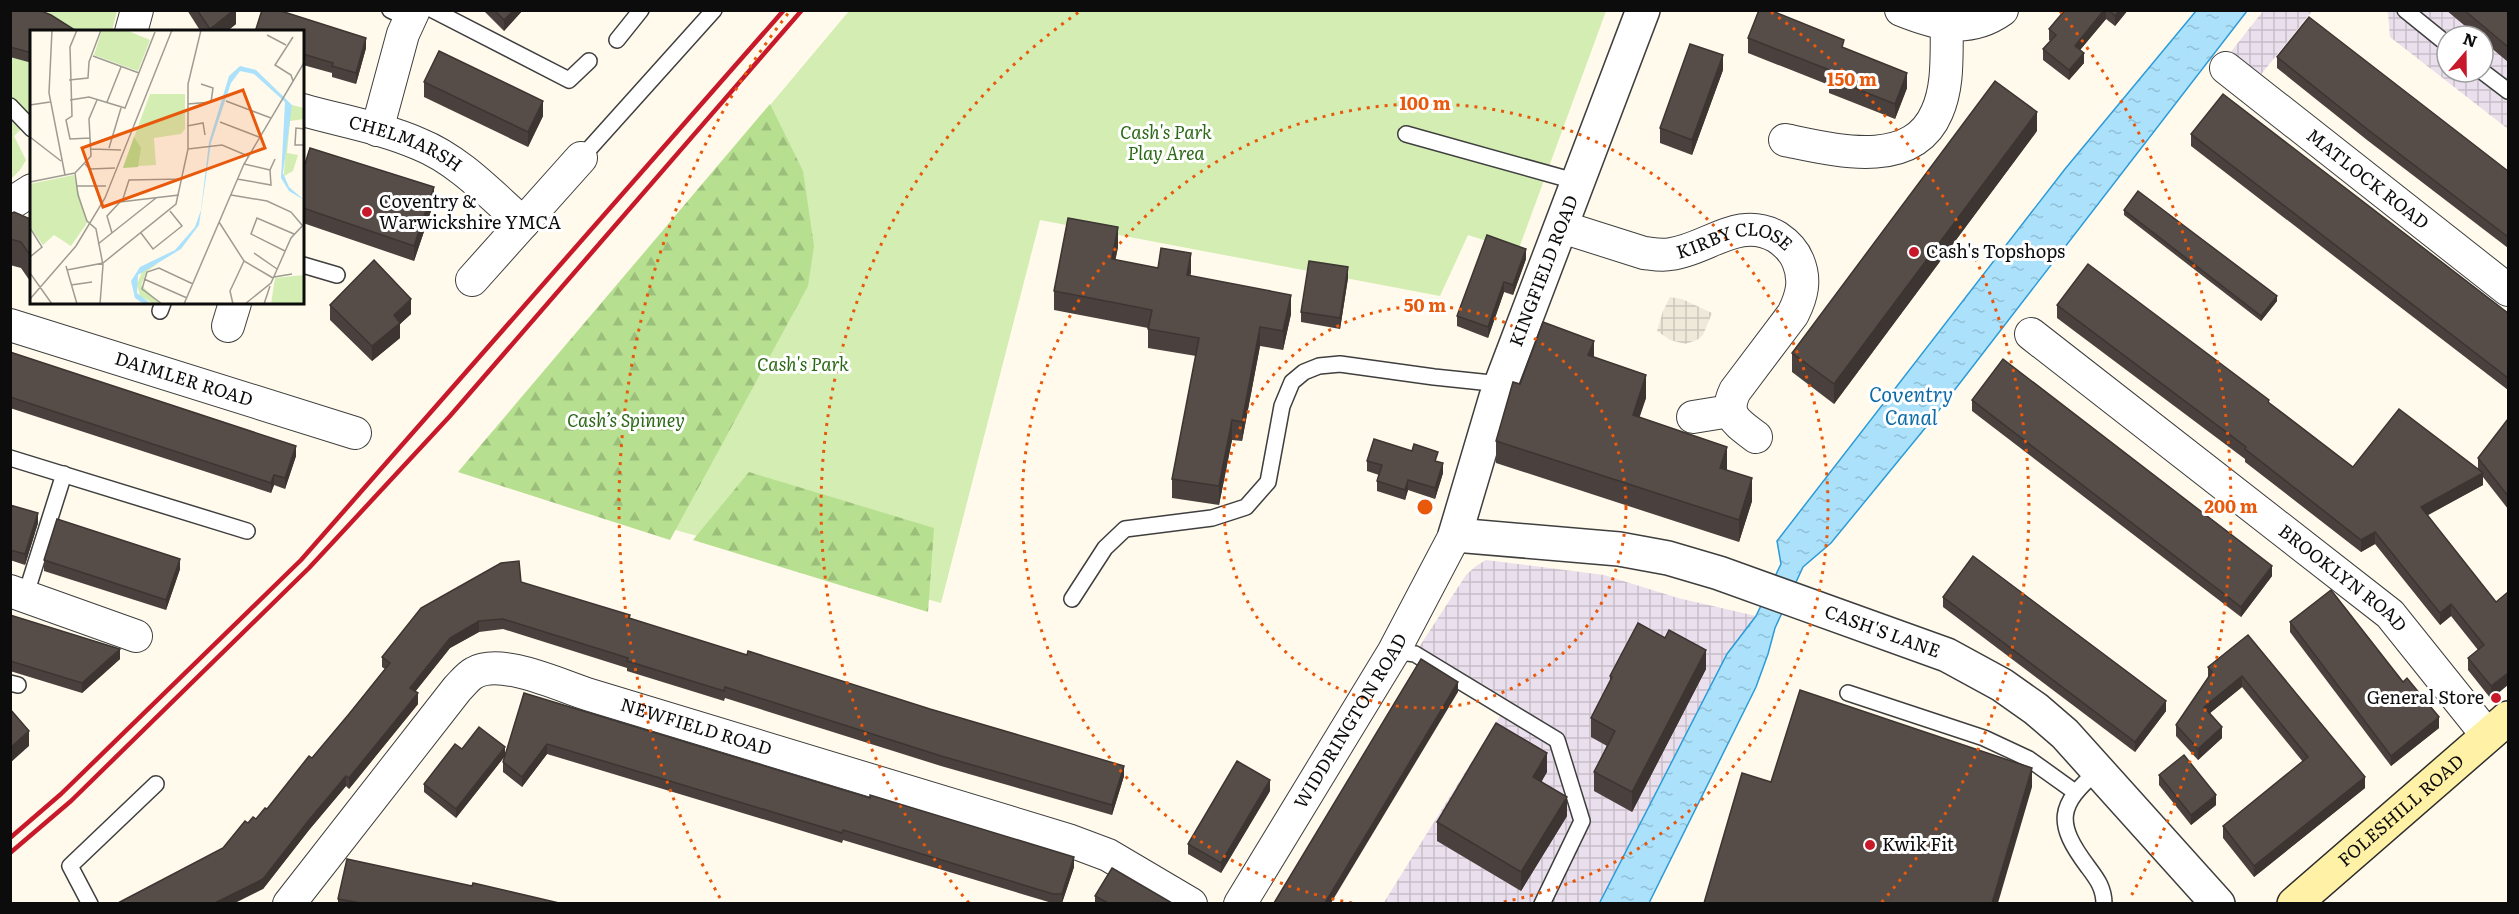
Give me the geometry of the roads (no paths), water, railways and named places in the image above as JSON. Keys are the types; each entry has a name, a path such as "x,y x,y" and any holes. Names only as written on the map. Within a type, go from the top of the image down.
{"main road":[{"name":"FOLESHILL ROAD","path":"2294,903 2498,727"}],"street":[{"path":"132,30 137,10"},
{"name":"KINGFIELD ROAD","path":"1455,535 1502,384 1643,10"},
{"path":"1901,10 1947,26 1971,24 2002,10"},
{"path":"377,130 403,34 411,13"},
{"path":"1785,140 1847,153 1894,149 1923,135 1937,112 1945,82 1947,26"},
{"name":"MATLOCK ROAD","path":"2226,68 2508,290"},
{"name":"CHELMARSH","path":"304,110 377,130 433,151 482,186 523,223"},
{"path":"472,280 581,158"},
{"path":"10,204 30,191"},
{"name":"KIRBY CLOSE","path":"1562,227 1644,253 1658,255 1690,249 1727,233 1755,230 1771,234 1783,241 1796,255 1802,269 1803,285 1800,300 1793,314 1735,391 1729,403 1730,411"},
{"name":"DAIMLER ROAD","path":"10,325 355,432"},
{"name":"BROOKLYN ROAD","path":"2031,334 2390,614 2498,727"},
{"path":"1693,417 1730,411 1738,423 1756,437"},
{"name":"CASH'S LANE","path":"1455,535 1619,549 1668,558 1719,573 1947,655 2002,685 2037,709 2065,734 2218,903"},
{"name":"WIDDRINGTON ROAD","path":"1240,903 1394,651 1455,535"},
{"path":"18,594 136,636"},
{"name":"NEWFIELD ROAD","path":"289,903 457,688 474,673 490,667 511,669 623,706 1068,840 1108,855 1191,903"}],"lane":[{"path":"617,40 641,10"},
{"path":"581,158 714,10"},
{"path":"2406,10 2435,34"},
{"path":"411,13 569,80 589,61"},
{"path":"2495,82 2508,92"},
{"path":"10,106 30,127"},
{"path":"1406,134 1578,182"},
{"path":"304,265 337,275"},
{"path":"1072,599 1105,548 1125,529 1212,518 1246,507 1268,482 1282,406 1292,382 1304,372 1319,366 1340,364 1502,384"},
{"path":"10,458 247,531"},
{"path":"18,594 64,474"},
{"path":"1394,651 1415,654 1557,740 1582,821 1542,903"},
{"path":"1848,693 1984,738 2029,759 2074,792"},
{"path":"2099,770 2074,792 2064,818 2067,834 2077,852 2101,884 2104,903"},
{"path":"90,903 70,866 156,784"}],"water":[{"name":"Coventry Canal","path":"2196,11 2247,11 1926,427 1831,543 1803,567 1775,628 1756,687 1649,903 1599,904 1727,654 1756,616 1781,564 1777,541 2065,169"}],"railway":[{"path":"10,838 61,794 301,560 784,10"},
{"path":"10,853 71,801 309,568 450,416 802,10"}],"place":[{"name":"Coventry & Warwickshire YMCA","path":"367,212"},
{"name":"Cash's Topshops","path":"1914,252"},
{"name":"General Store","path":"2496,698"},
{"name":"Kwik Fit","path":"1870,845"}],"park label":[{"name":"Cash's Park Play Area","path":"1166,143"},
{"name":"Cash's Park","path":"803,365"},
{"name":"Cash’s Spinney","path":"626,421"}]}
